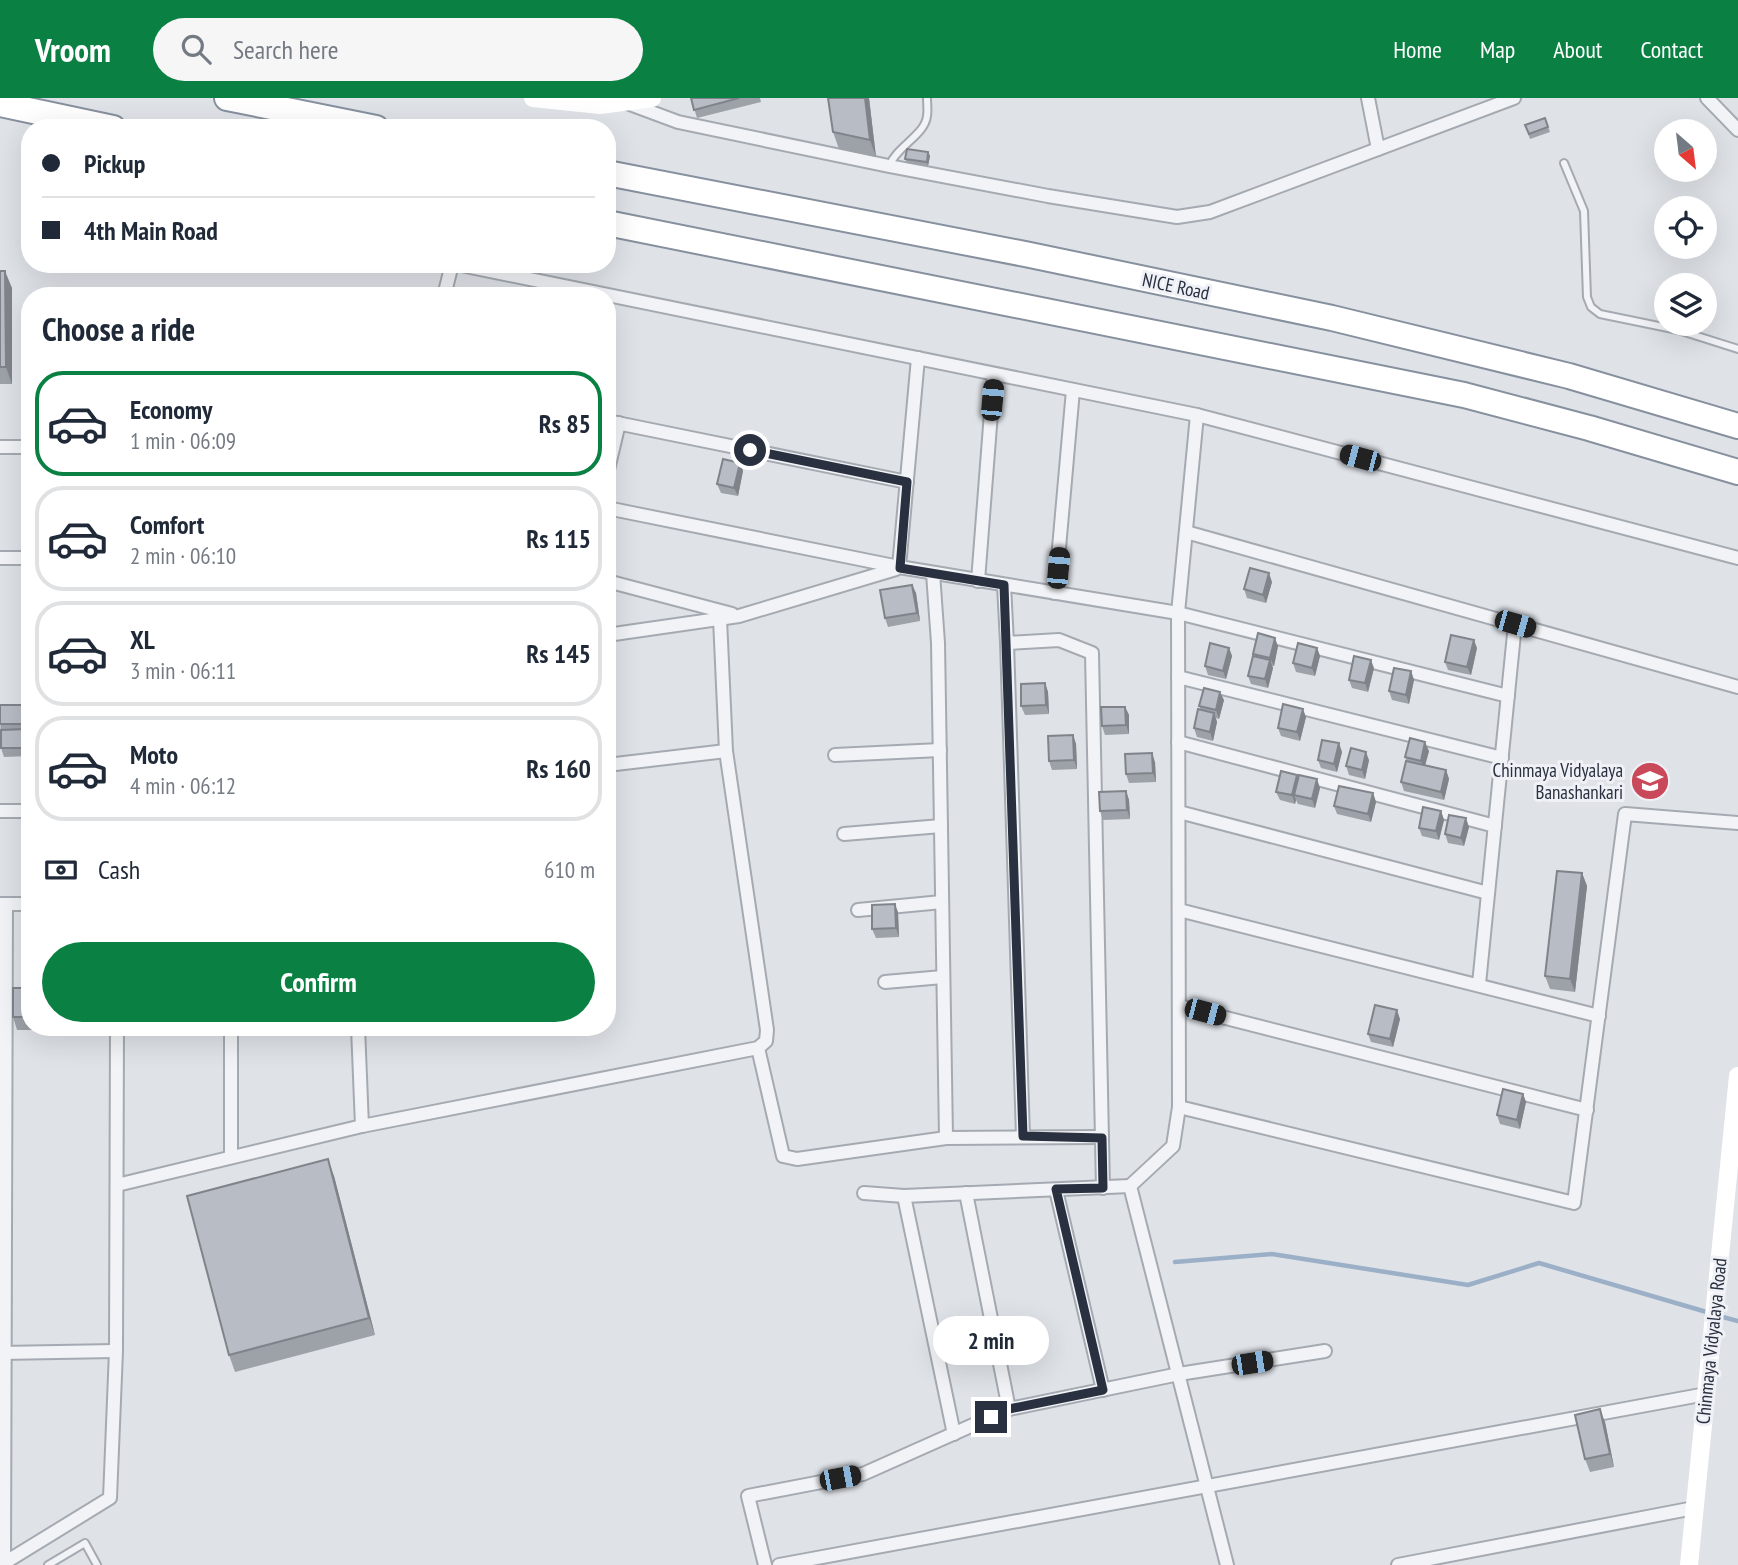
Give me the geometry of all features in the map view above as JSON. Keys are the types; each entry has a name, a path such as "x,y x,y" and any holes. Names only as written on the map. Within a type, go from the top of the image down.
{"highway":[{"path":"227,98 331,119"},
{"path":"0,104 71,119"},
{"name":"NICE Road","path":"616,175 1025,254 1332,318 1569,376 1738,426"},
{"path":"616,225 1464,395 1738,472"}],"street":[{"path":"533,98 600,105 652,98"},
{"path":"1368,98 1378,149"},
{"path":"624,102 678,122 889,166 1177,217 1210,212 1514,98"},
{"path":"1707,98 1738,130"},
{"path":"498,273 568,287"},
{"path":"616,297 1198,415 1738,558"},
{"path":"900,568 918,358"},
{"path":"978,581 995,374"},
{"path":"1055,593 1073,390"},
{"path":"864,1193 904,1196 1130,1186 1173,1146 1179,1107 1178,613 1198,415"},
{"path":"616,423 907,482"},
{"path":"0,447 21,447"},
{"path":"616,510 900,568 1178,613 1508,696"},
{"path":"1186,532 1738,687"},
{"path":"0,558 21,558"},
{"path":"616,634 739,616 900,568"},
{"path":"933,573 938,643 946,1138"},
{"path":"616,582 739,616"},
{"path":"1004,585 1023,1136"},
{"path":"117,1185 362,1126 763,1045 767,1037 726,751 720,618"},
{"path":"1479,984 1515,624"},
{"path":"1007,643 1059,640 1093,653 1103,1188"},
{"path":"1178,677 1502,758"},
{"path":"1178,742 1495,826"},
{"path":"835,755 940,750"},
{"path":"616,764 726,751"},
{"path":"0,811 21,811"},
{"path":"1178,812 1488,893"},
{"path":"1179,1107 1574,1203 1625,814 1738,823"},
{"path":"844,834 941,826"},
{"path":"858,910 942,902"},
{"path":"2,1564 3,904 21,904"},
{"path":"1179,910 1600,1016"},
{"path":"885,982 943,977"},
{"path":"1179,1006 1587,1110"},
{"path":"2,1564 110,1498 116,1351 117,1036"},
{"path":"231,1036 231,1157"},
{"path":"358,1036 362,1126"},
{"path":"758,1048 783,1156 797,1159 946,1138 1102,1138"},
{"name":"Chinmaya Vidyalaya Road","path":"1689,1565 1738,1076"},
{"path":"1130,1186 1227,1565"},
{"path":"1056,1189 1103,1390"},
{"path":"966,1193 1009,1409"},
{"path":"904,1196 954,1434"},
{"path":"2,1353 116,1351"},
{"path":"765,1565 748,1496 863,1474 1009,1409 1179,1374 1325,1351"},
{"path":"779,1565 1706,1394"},
{"path":"1398,1565 1694,1508"}],"lane":[{"path":"889,166 896,152 925,124 928,98"},
{"path":"1564,163 1584,211 1587,297 1591,307 1600,314 1678,330 1738,349"},
{"path":"48,1565 85,1543 97,1565"}],"building":[{"path":"691,98 739,98 694,110"},
{"path":"828,98 865,98 870,140 833,132"},
{"path":"1545,118 1548,127 1529,134 1525,125"},
{"path":"907,149 928,152 927,162 905,159"},
{"path":"0,271 5,271 6,367 0,367"},
{"path":"723,459 740,463 734,488 717,484"},
{"path":"1250,568 1269,573 1263,595 1244,589"},
{"path":"912,585 917,613 885,618 880,590"},
{"path":"1258,633 1275,638 1270,658 1253,654"},
{"path":"1451,635 1474,640 1467,667 1445,662"},
{"path":"1210,643 1229,648 1223,671 1205,666"},
{"path":"1298,643 1317,648 1312,668 1293,663"},
{"path":"1253,656 1270,660 1265,679 1248,676"},
{"path":"1354,656 1371,660 1365,683 1349,680"},
{"path":"1394,668 1411,671 1406,695 1389,691"},
{"path":"1045,683 1046,705 1021,706 1021,684"},
{"path":"1204,688 1220,692 1216,710 1199,706"},
{"path":"1283,704 1303,709 1297,732 1278,728"},
{"path":"0,705 21,705 21,724 0,724"},
{"path":"1101,707 1125,707 1126,725 1102,726"},
{"path":"1198,709 1214,713 1210,732 1194,728"},
{"path":"21,729 21,748 1,748 1,730"},
{"path":"1073,735 1074,760 1049,761 1048,736"},
{"path":"1410,738 1425,742 1421,761 1405,757"},
{"path":"1322,740 1339,743 1334,764 1318,760"},
{"path":"1351,748 1366,752 1362,770 1346,766"},
{"path":"1152,753 1153,773 1126,774 1125,754"},
{"path":"1406,761 1446,770 1441,792 1401,782"},
{"path":"1281,771 1297,775 1292,795 1276,792"},
{"path":"1299,775 1317,779 1312,799 1294,795"},
{"path":"1339,786 1373,793 1368,814 1334,806"},
{"path":"1126,791 1127,810 1100,811 1099,792"},
{"path":"1423,807 1441,811 1436,831 1419,828"},
{"path":"1449,815 1466,818 1461,838 1445,834"},
{"path":"1557,871 1582,873 1570,979 1545,976"},
{"path":"895,904 896,928 872,929 872,905"},
{"path":"13,988 21,988 21,1017 13,1017"},
{"path":"1375,1005 1397,1010 1390,1039 1368,1034"},
{"path":"1503,1089 1523,1094 1517,1120 1497,1115"},
{"path":"328,1159 369,1318 229,1355 187,1196"},
{"path":"1600,1409 1610,1454 1585,1459 1575,1415"}],"waterway":[{"path":"1175,1262 1272,1254 1468,1285 1539,1263 1710,1313"},
{"path":"1719,1316 1738,1321"}],"place":[{"name":"Chinmaya Vidyalaya Banashankari","path":"1650,781"}],"route":[{"path":"750,450 907,482 900,568 1004,585 1023,1136 1102,1138 1103,1188 1056,1189 1103,1390 1009,1409 991,1417"}]}
